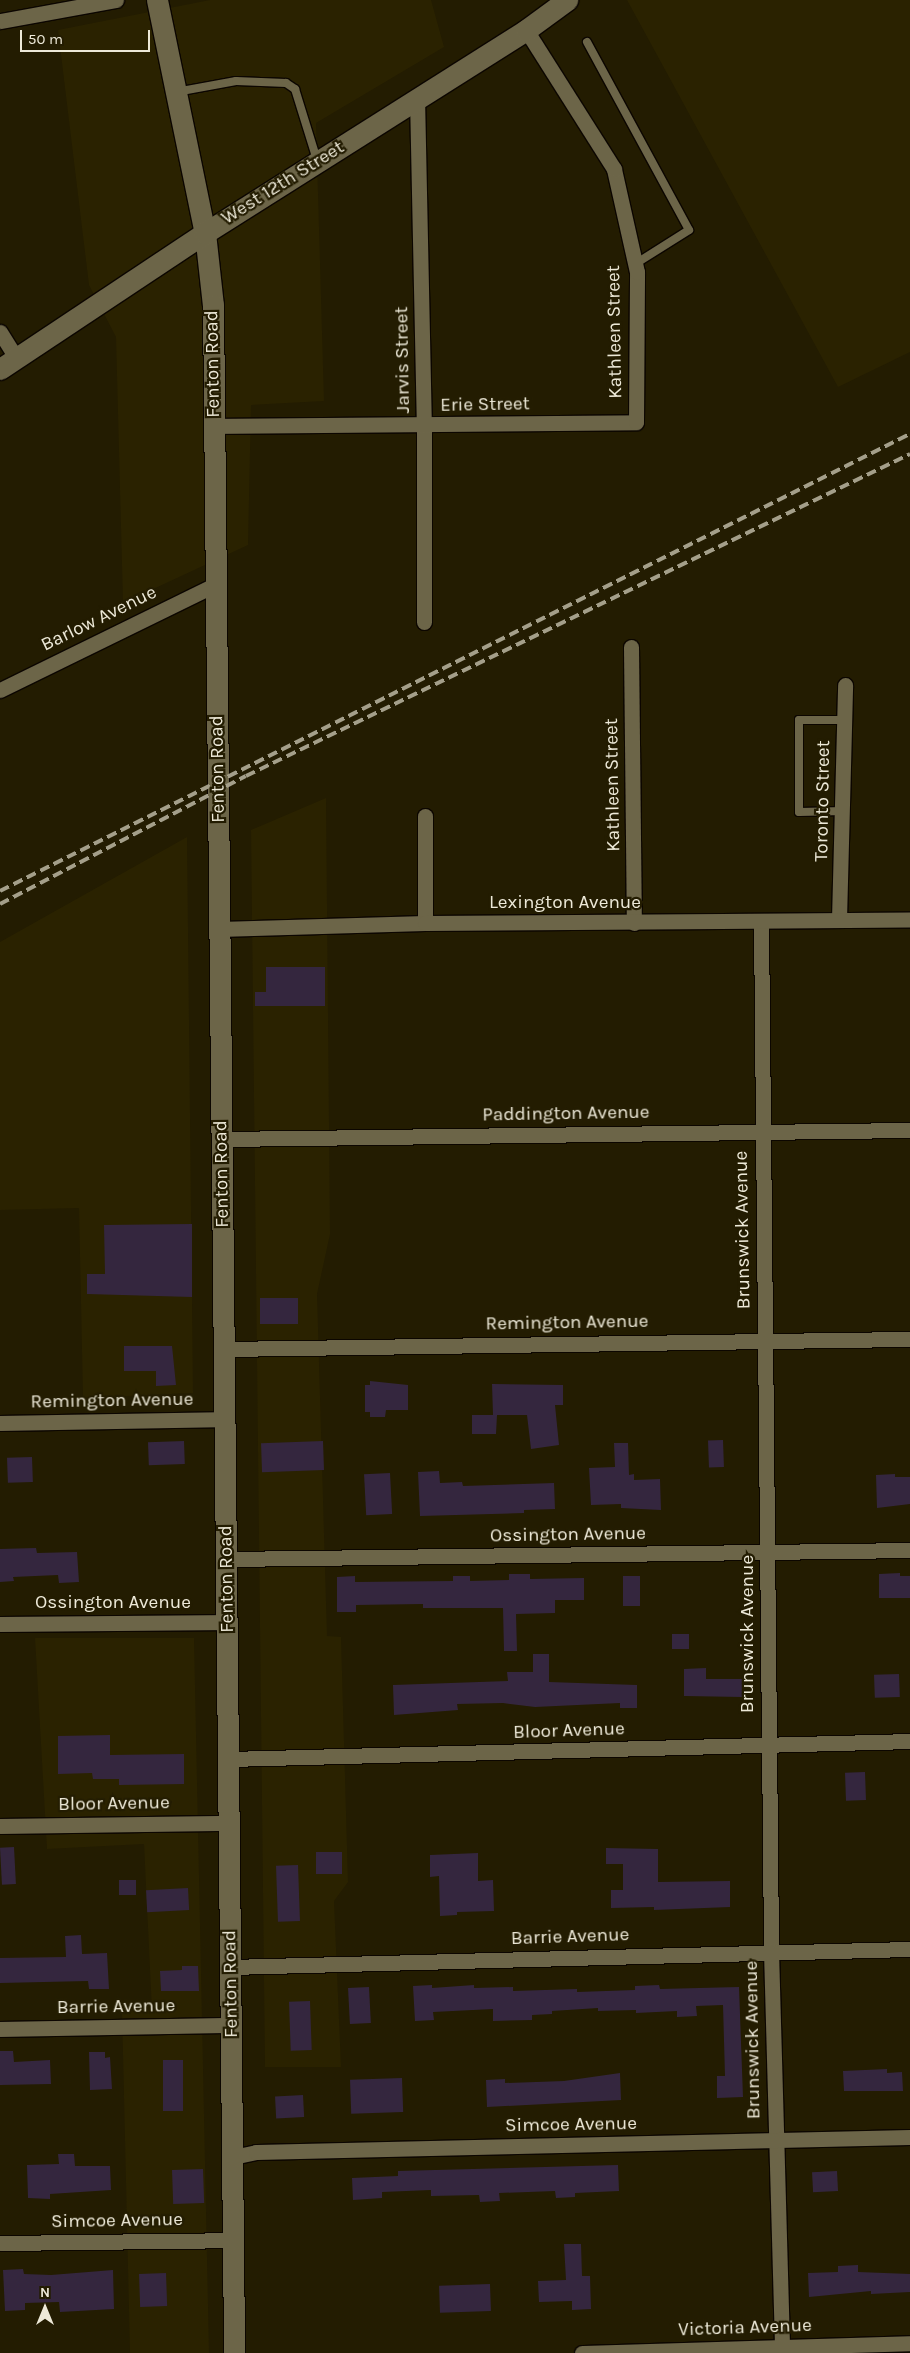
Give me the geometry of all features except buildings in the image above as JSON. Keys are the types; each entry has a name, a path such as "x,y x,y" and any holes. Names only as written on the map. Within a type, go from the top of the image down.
{"street":[{"path":"0,21 116,0"},
{"name":"Fenton Road","path":"158,0 205,233 213,305 234,2353"},
{"name":"West 12th Street","path":"8,364 205,233 417,97 526,30 534,21 567,0"},
{"name":"Kathleen Street","path":"526,30 614,170 635,264 636,422"},
{"name":"Jarvis Street","path":"417,97 424,426 424,622"},
{"path":"0,332 8,364"},
{"name":"Erie Street","path":"214,426 424,426 636,422"},
{"name":"Barlow Avenue","path":"0,690 216,584"},
{"name":"Kathleen Street","path":"631,647 634,923"},
{"name":"Toronto Street","path":"839,919 844,811 845,684"},
{"path":"425,816 425,924"},
{"name":"Lexington Avenue","path":"219,929 425,924 761,922 839,919 910,920"},
{"name":"Brunswick Avenue","path":"761,922 771,1951 782,2347"},
{"name":"Paddington Avenue","path":"222,1139 910,1130"},
{"name":"Remington Avenue","path":"224,1349 910,1339"},
{"name":"Remington Avenue","path":"0,1423 225,1419"},
{"name":"Ossington Avenue","path":"227,1558 910,1550"},
{"name":"Ossington Avenue","path":"0,1624 227,1622"},
{"name":"Bloor Avenue","path":"229,1759 910,1741"},
{"name":"Bloor Avenue","path":"0,1826 229,1823"},
{"name":"Barrie Avenue","path":"230,1967 771,1951 910,1949"},
{"name":"Barrie Avenue","path":"0,2029 232,2025"},
{"name":"Simcoe Avenue","path":"233,2157 256,2152 910,2137"},
{"name":"Simcoe Avenue","path":"0,2243 234,2240"},
{"name":"Victoria Avenue","path":"582,2353 910,2343"}],"lane":[{"path":"587,42 689,230 635,264"},
{"path":"176,92 236,81 286,83 295,89 318,162"},
{"path":"844,811 799,812 799,720 845,720"}],"shaded area":[{"path":"210,0 431,0 444,47 316,123 324,401 251,405 248,545 123,603 116,337 89,285 58,30"},
{"path":"627,0 910,0 910,352 838,387"},
{"path":"326,798 330,1234 317,1294 327,1636 341,1637 348,1882 334,1901 341,2067 265,2067 251,830"},
{"path":"187,837 193,1393 83,1398 79,1208 0,1210 0,942"},
{"path":"35,1638 194,1638 209,2353 130,2353 122,2011 152,2011 144,1844 47,1849"}],"railway":[{"path":"0,891 910,434"},
{"path":"0,904 246,776 910,454"}]}
